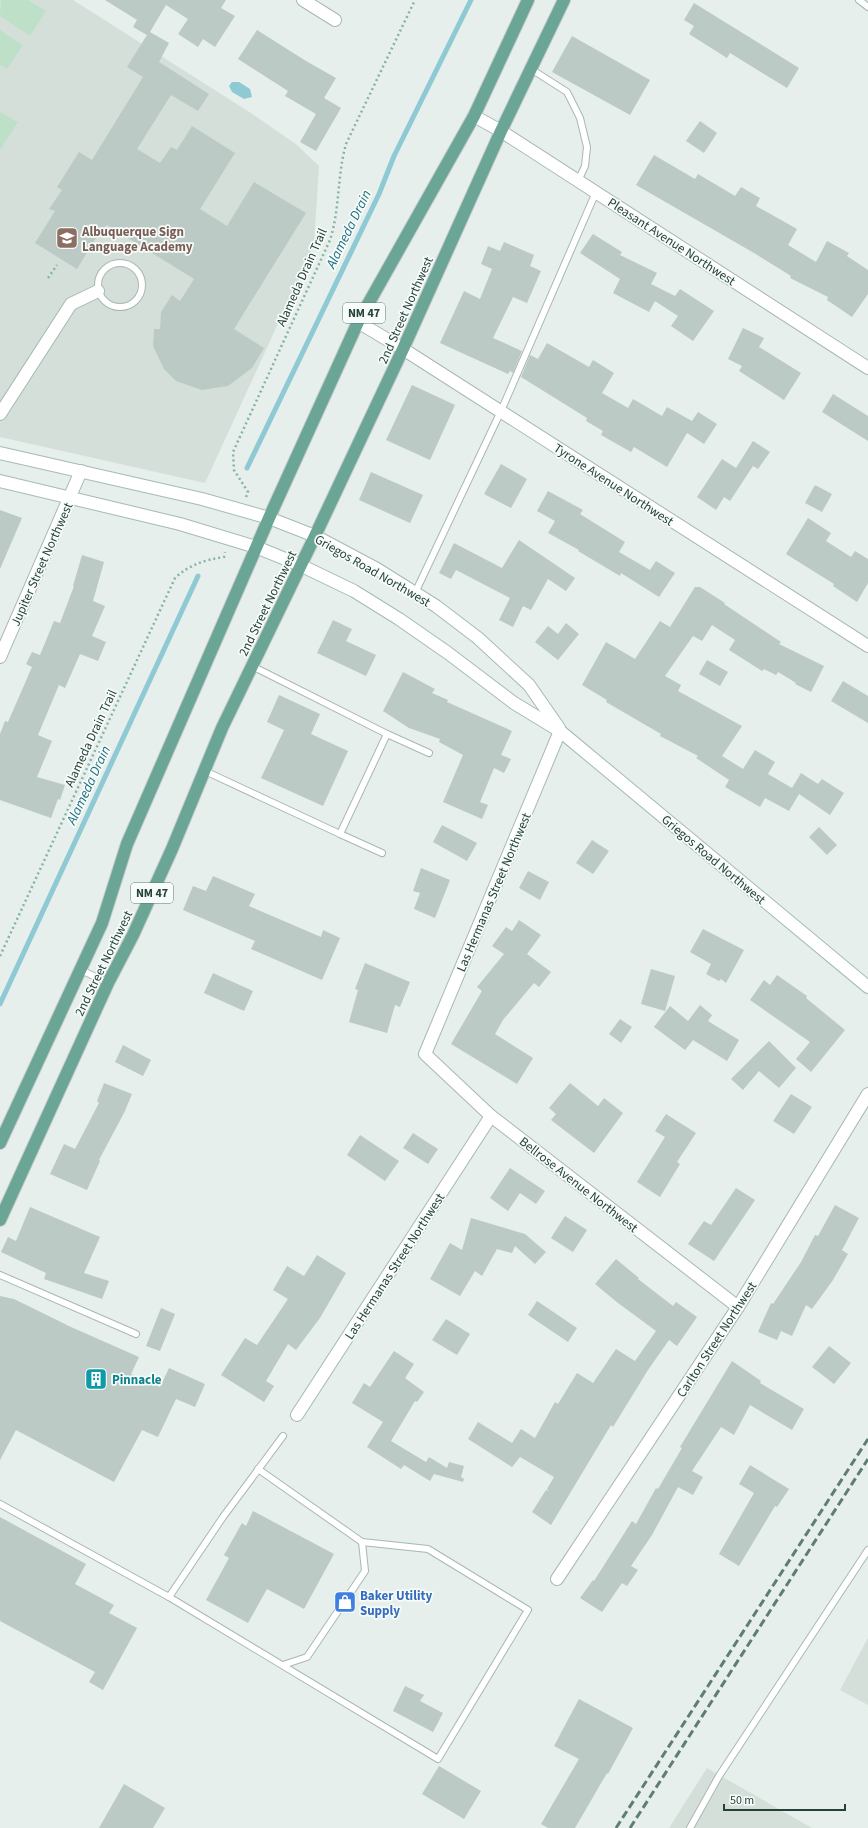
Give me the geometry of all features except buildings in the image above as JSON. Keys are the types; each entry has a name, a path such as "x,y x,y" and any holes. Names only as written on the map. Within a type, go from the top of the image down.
{"main road":[{"name":"2nd Street Northwest","path":"0,1143 102,923 127,844 256,547 358,322 474,116 528,0"},
{"name":"2nd Street Northwest","path":"0,1220 108,983 133,935 172,849 222,728 403,349 501,131 564,0"}],"street":[{"path":"303,0 335,20"},
{"name":"Pleasant Avenue Northwest","path":"474,116 501,131 868,368"},
{"path":"0,414 71,304 98,291"},
{"name":"Tyrone Avenue Northwest","path":"358,322 403,349 868,646"},
{"name":"Griegos Road Northwest","path":"0,453 202,499 269,518 315,536 377,569 436,606 478,638 528,685 560,730"},
{"name":"Jupiter Street Northwest","path":"0,657 81,471"},
{"name":"Griegos Road Northwest","path":"0,481 180,524 256,547 354,590 448,653 514,703 560,730 868,987"},
{"name":"Las Hermanas Street Northwest","path":"425,1054 560,730"},
{"name":"Bellrose Avenue Northwest","path":"425,1054 491,1116 738,1307"},
{"name":"Carlton Street Northwest","path":"557,1579 738,1307 868,1094"},
{"name":"Las Hermanas Street Northwest","path":"297,1415 491,1116"}],"lane":[{"path":"859,0 868,7"},
{"path":"531,69 567,92 580,118 587,147 585,166 578,181"},
{"path":"415,593 500,411 596,192"},
{"path":"119,262 132,266 138,271 142,280 142,289 137,298 129,305 119,307 108,304 102,299 98,291 98,278 104,269 111,264 119,262"},
{"path":"252,666 387,734 429,753"},
{"path":"340,834 387,734"},
{"path":"205,771 382,853"},
{"path":"80,970 108,983"},
{"path":"0,1275 136,1334"},
{"path":"170,1597 258,1469 283,1436"},
{"path":"0,1504 170,1597 438,1759 528,1610 428,1549 362,1542 258,1469"},
{"path":"283,1665 307,1658 365,1571 362,1542"},
{"path":"690,1828 719,1776 868,1550"}],"path":[{"name":"Alameda Drain Trail","path":"248,492 234,470 233,452 330,240 335,225 341,162 346,144 415,0"},
{"path":"48,278 57,264"},
{"name":"Alameda Drain Trail","path":"0,956 174,578 184,569 195,564 224,557"}],"shaded area":[{"path":"0,0 73,0 254,115 297,145 319,166 314,245 205,483 0,437"},
{"path":"868,1638 868,1705 840,1690"},
{"path":"707,1768 812,1828 669,1828"}],"green space":[{"path":"1,0 28,0 46,11 30,36 0,16"},
{"path":"0,30 23,45 7,69 0,65"},
{"path":"0,112 18,122 0,150"}],"water":[{"path":"232,82 239,82 250,89 252,97 244,99 232,92 229,86"}],"waterway":[{"name":"Alameda Drain","path":"247,468 379,194 394,156 471,0"},
{"name":"Alameda Drain","path":"0,1004 198,576"}],"railway":[{"path":"616,1828 868,1439"},
{"path":"630,1828 868,1459"}],"place":[{"name":"Albuquerque Sign Language Academy","path":"67,238"},
{"name":"Pinnacle","path":"96,1379"},
{"name":"Baker Utility Supply","path":"345,1602"}]}
